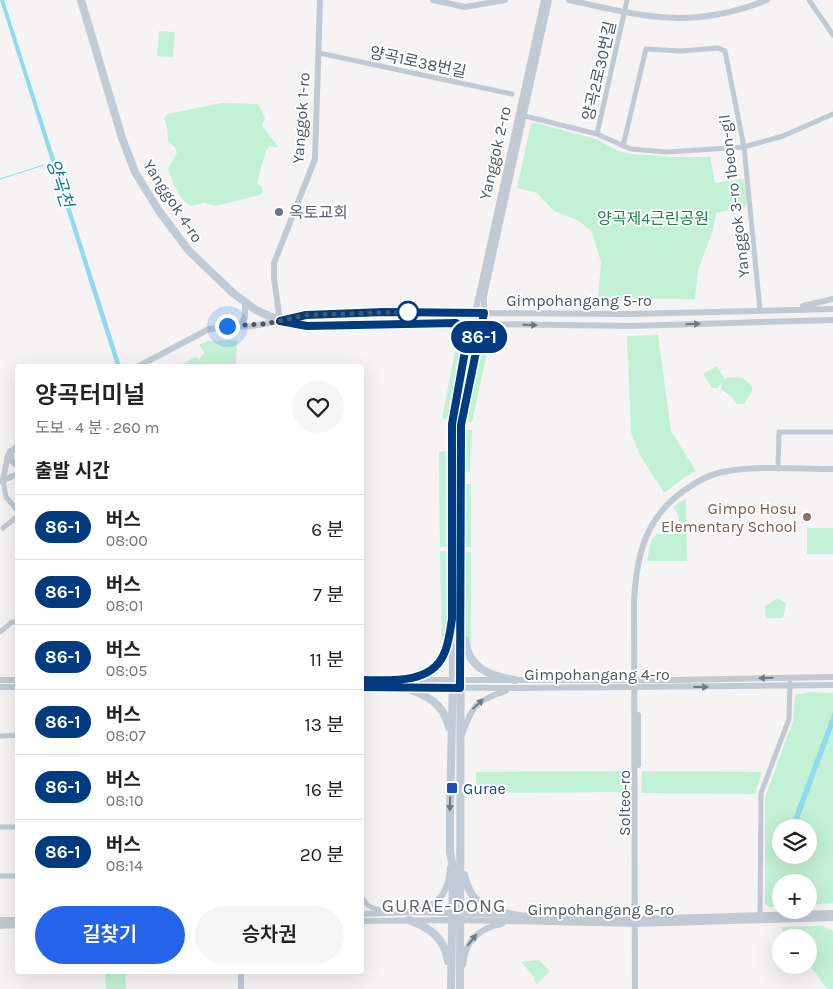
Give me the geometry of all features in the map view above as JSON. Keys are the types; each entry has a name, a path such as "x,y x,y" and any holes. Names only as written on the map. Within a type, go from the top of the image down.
{"main road":[{"name":"Yanggok 4-ro","path":"81,0 122,138 136,172 159,211 189,251 208,271 245,302 280,321"},
{"name":"Gimpohangang 5-ro","path":"280,321 306,315 384,312 475,313"},
{"path":"451,989 461,858 456,739 456,684 452,619 452,424 456,392 475,313"},
{"path":"456,684 461,606 461,425 484,313"},
{"name":"Gimpohangang 5-ro","path":"280,321 307,326 482,324"},
{"path":"456,323 466,330 469,339"},
{"path":"461,606 465,646 474,664 492,675 515,684"},
{"path":"402,683 438,704 456,739 450,852 454,868 460,988"},
{"path":"461,858 467,888 474,899 485,908 519,919"},
{"path":"409,916 440,939 447,955 451,989"}],"street":[{"name":"Yanggok 1-ro","path":"280,321 274,278 274,263 314,159 320,0"},
{"path":"433,0 465,7 505,0"},
{"name":"Yanggok 2-ro","path":"484,313 484,296 544,0"},
{"name":"Yanggok 2-ro","path":"475,313 521,114 550,0"},
{"path":"569,0 649,17 686,20 724,15 767,0"},
{"name":"양곡2로30번길","path":"597,134 627,0"},
{"path":"809,0 833,35"},
{"name":"Yanggok 3-ro 1beon-gil","path":"623,146 646,49 680,51 718,48 725,51 744,147 760,310"},
{"name":"양곡1로38번길","path":"319,53 512,94"},
{"path":"521,114 597,134 623,146 665,152 744,147 783,136 833,114"},
{"path":"789,309 833,300"},
{"path":"240,326 245,317 245,302"},
{"name":"Gimpohangang 5-ro","path":"475,313 630,314 833,309"},
{"name":"Gimpohangang 5-ro","path":"482,324 631,326 833,320"},
{"path":"143,364 209,328 280,321"},
{"path":"778,469 778,432 833,432"},
{"path":"0,461 15,448"},
{"path":"10,452 12,461 15,464"},
{"path":"10,452 6,459 1,481 3,498 15,508"},
{"name":"Solteo-ro","path":"635,989 636,921 633,750 635,579 640,549 653,522 678,494 710,475 737,470 833,469"},
{"path":"1,481 15,475"},
{"path":"3,528 15,518"},
{"path":"402,683 420,675 439,663 446,650 452,619"},
{"path":"0,632 12,622 15,622"},
{"name":"Gimpohangang 4-ro","path":"364,680 402,683 635,688 790,681 832,677"},
{"name":"Gimpohangang 4-ro","path":"515,684 635,679 790,681 832,685"},
{"path":"0,680 15,680"},
{"path":"760,917 761,793 789,719 790,681"},
{"name":"Gimpohangang 4-ro","path":"364,687 402,683"},
{"path":"456,739 474,706 485,697 515,684"},
{"path":"0,687 15,687"},
{"path":"0,736 15,735"},
{"path":"0,827 15,827"},
{"path":"409,916 440,899 450,873 450,852"},
{"path":"0,876 15,876"},
{"path":"364,902 370,908 397,912"},
{"name":"Gimpohangang 8-ro","path":"364,914 397,912 409,916"},
{"path":"817,915 833,913"},
{"name":"Gimpohangang 8-ro","path":"364,921 409,916 636,921 772,917"},
{"path":"817,917 833,918"},
{"path":"460,988 464,958 470,940 484,929 519,919"},
{"path":"0,920 15,920"},
{"path":"0,926 15,925"},
{"path":"241,974 241,989"}],"green space":[{"path":"159,31 175,32 173,57 157,56"},
{"path":"221,103 258,104 265,117 262,126 279,148 270,146 266,150 257,183 262,187 263,192 260,195 215,206 204,203 191,206 182,199 168,168 177,153 175,147 168,141 164,118 168,114"},
{"name":"양곡제4근린공원","path":"536,123 596,139 618,151 631,154 710,157 715,183 744,179 747,202 745,207 716,213 713,230 698,270 695,299 598,298 601,262 592,232 579,221 554,211 537,193 517,188 531,124"},
{"path":"459,332 465,339 449,419 442,418"},
{"path":"487,334 491,334 472,422 465,421 480,348"},
{"path":"658,335 671,431 696,471 664,493 639,453 631,432 627,336"},
{"path":"237,340 236,364 183,364 195,357 200,359 204,352 199,345 207,341"},
{"path":"717,366 724,378 718,388 712,388 703,374"},
{"path":"728,377 743,378 752,386 752,391 744,404 737,404 731,396 721,389 722,381"},
{"path":"456,428 458,536 456,623 454,464"},
{"path":"464,430 472,430 470,472 465,471"},
{"path":"445,451 448,547 440,547 439,452"},
{"path":"466,484 471,484 471,547 465,547 464,492"},
{"path":"686,498 687,561 647,561 651,541 657,534 679,534 679,516 673,507"},
{"path":"807,528 833,528 833,554 807,554"},
{"path":"440,551 449,552 449,602 447,627 442,651"},
{"path":"464,552 471,552 471,647 468,647 466,639"},
{"path":"778,598 786,604 783,618 766,618 765,606"},
{"path":"809,692 833,693 833,903 817,904 817,874 772,874 772,907 770,907 765,904 765,797 793,721 795,695"},
{"path":"623,771 623,792 476,793 476,772"},
{"path":"642,771 762,772 755,794 641,793"},
{"path":"822,926 833,931 833,989 827,989 816,974 817,929 782,929 780,927"},
{"path":"539,960 550,971 537,984 534,980 535,978 521,962"},
{"path":"105,974 125,974 126,989 106,989"}],"water":[{"name":"양곡천","path":"0,0 4,0 120,364 115,364"},
{"path":"833,712 833,727 799,819 793,819"}],"waterway":[{"name":"양곡천","path":"0,179 44,165"}],"bus line":[{"name":"86-1","path":"364,680 400,680 420,675 439,663 446,650 452,619 452,424 456,392 469,339 468,334 464,328 456,323 307,326 280,321 306,315 384,312 484,313 461,425 460,688 364,687"}],"place":[{"name":"옥토교회","path":"279,212"},
{"name":"Gimpo Hosu Elementary School","path":"807,517"},
{"name":"Gurae","path":"452,788"}],"district":[{"name":"GURAE-DONG","path":"444,906"}],"route":[{"path":"227,326 253,326 306,315 408,312"}]}
